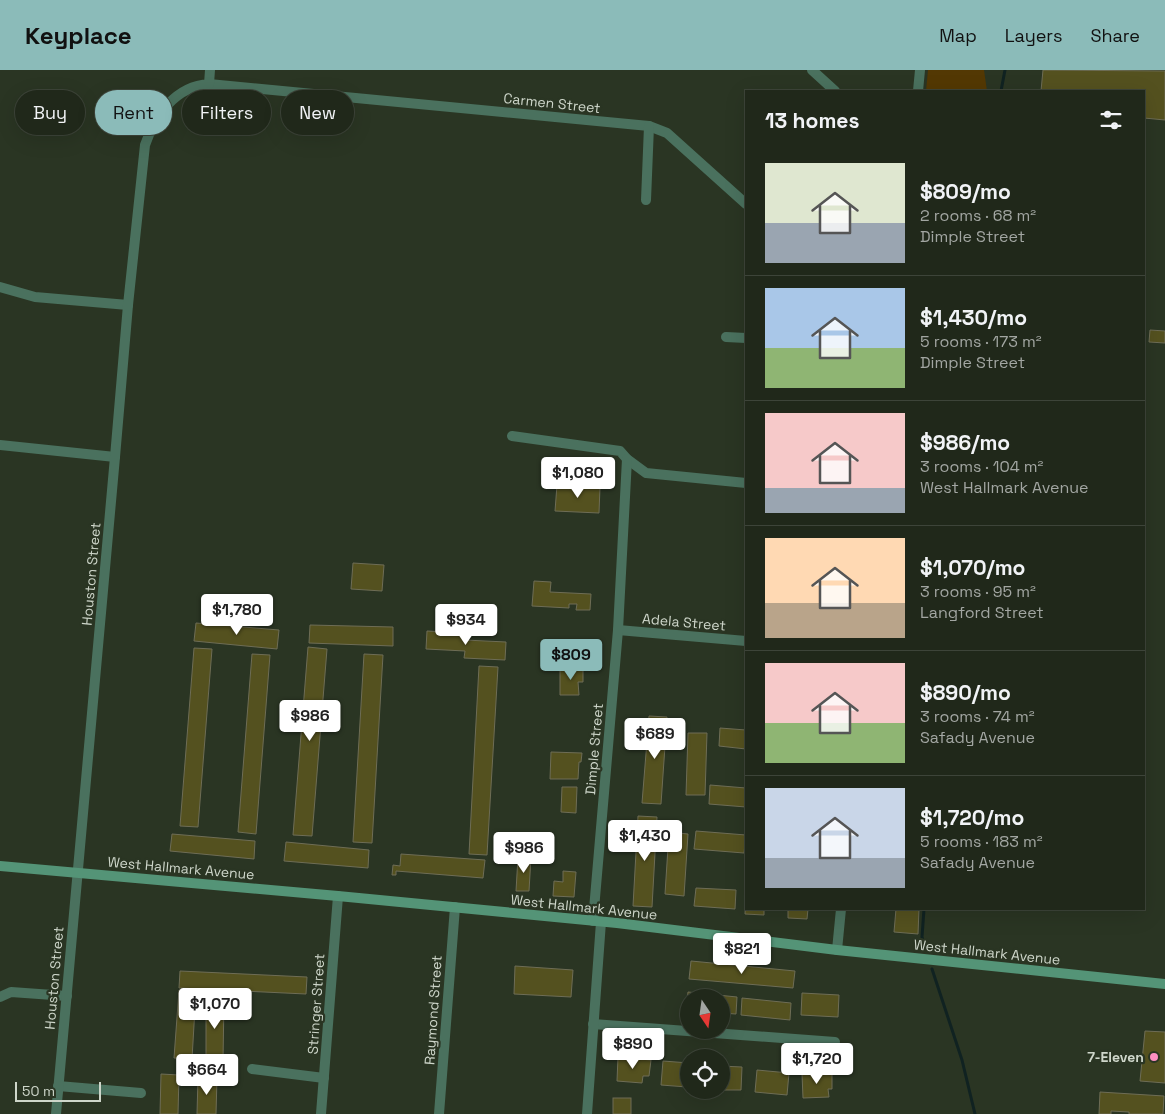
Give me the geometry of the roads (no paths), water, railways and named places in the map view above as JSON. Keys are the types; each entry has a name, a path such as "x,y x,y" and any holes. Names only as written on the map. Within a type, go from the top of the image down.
{"street":[{"path":"208,84 210,70"},
{"path":"812,70 834,90"},
{"path":"918,90 920,70"},
{"name":"Carmen Street","path":"208,84 649,126 668,133 745,203"},
{"name":"Houston Street","path":"56,1114 128,305 145,145 158,115 170,102 197,85 208,84"},
{"path":"646,200 649,126"},
{"path":"0,287 35,297 128,305"},
{"path":"726,337 745,338"},
{"path":"512,436 620,450 627,459 646,473 745,483"},
{"path":"0,445 115,457"},
{"name":"Dimple Street","path":"587,1114 597,922 618,630 627,459"},
{"name":"Adela Street","path":"618,630 745,641"},
{"name":"West Hallmark Avenue","path":"0,866 455,907 1165,984"},
{"name":"Stringer Street","path":"321,1114 338,896"},
{"name":"Raymond Street","path":"439,1114 455,907"},
{"path":"838,950 842,910"},
{"path":"0,998 11,992 67,996"},
{"path":"593,1024 835,1042"},
{"path":"252,1069 324,1078"},
{"path":"58,1086 141,1093"}],"waterway":[{"path":"1001,90 1005,70"},
{"path":"924,910 922,937 926,949"},
{"path":"932,969 962,1060 975,1114"}],"place":[{"name":"7-Eleven","path":"1154,1057"}]}
